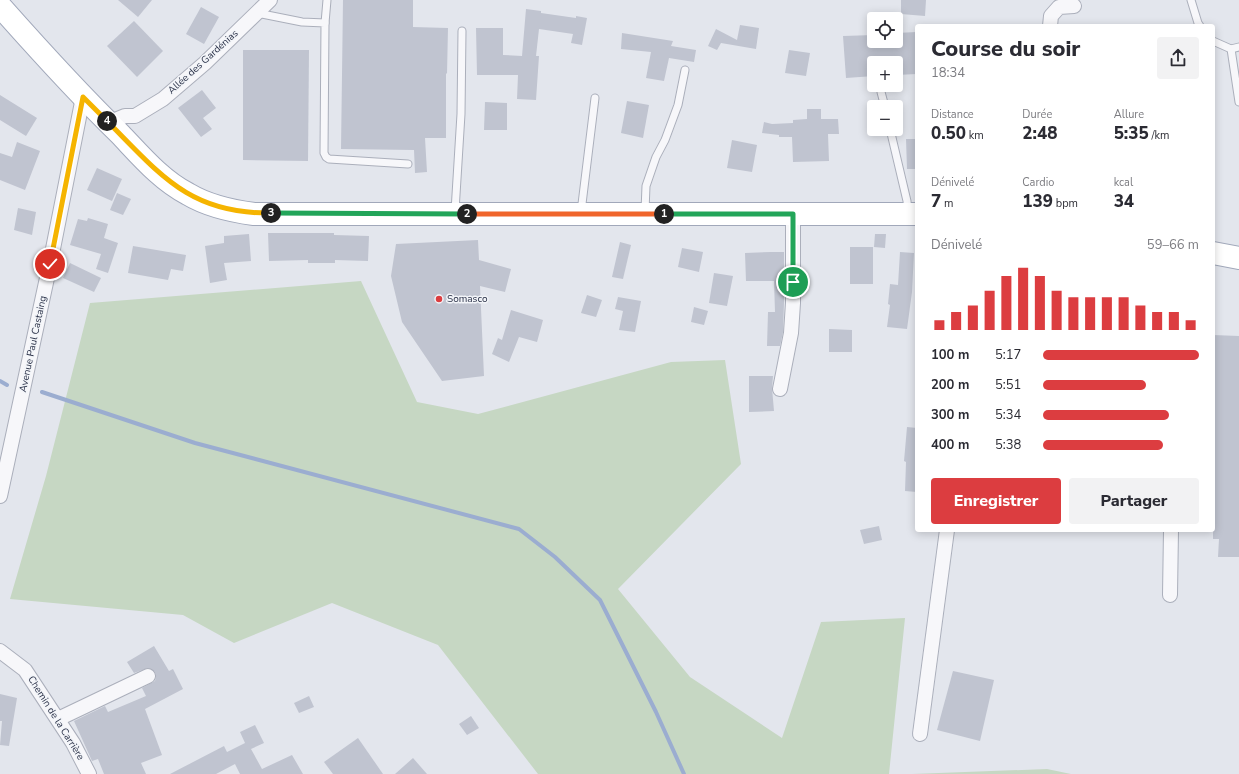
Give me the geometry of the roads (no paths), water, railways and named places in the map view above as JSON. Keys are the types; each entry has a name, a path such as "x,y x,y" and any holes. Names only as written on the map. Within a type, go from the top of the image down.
{"main road":[{"path":"0,6 83,97 157,172 173,185 200,201 218,207 254,214 912,214"},
{"path":"1215,253 1239,258"}],"street":[{"name":"Allée des Gardénias","path":"108,123 125,116 135,116 163,99 205,63 270,0"},
{"path":"1050,24 1051,16 1059,7 1074,6"},
{"name":"Avenue Paul Castaing","path":"0,496 50,264 83,97"},
{"path":"780,389 791,333 793,214"},
{"path":"920,734 947,532"},
{"path":"1170,595 1171,532"},
{"name":"Chemin de la Carrière","path":"0,651 25,670 73,743 89,774"},
{"path":"58,719 148,676"}],"lane":[{"path":"327,0 324,153 326,157 408,164"},
{"path":"1191,0 1199,24"},
{"path":"256,13 302,22 326,24"},
{"path":"455,214 461,114 462,31"},
{"path":"1215,42 1231,49 1239,47"},
{"path":"1231,49 1239,102"},
{"path":"646,214 646,186 656,157 665,140 678,105 685,70"},
{"path":"881,92 883,100"},
{"path":"580,214 595,98"},
{"path":"892,136 907,201 912,214"}],"waterway":[{"path":"0,381 7,385"},
{"path":"42,392 195,443 519,529 555,557 600,600 656,712 684,774"}],"place":[{"name":"Somasco","path":"439,299"}]}
